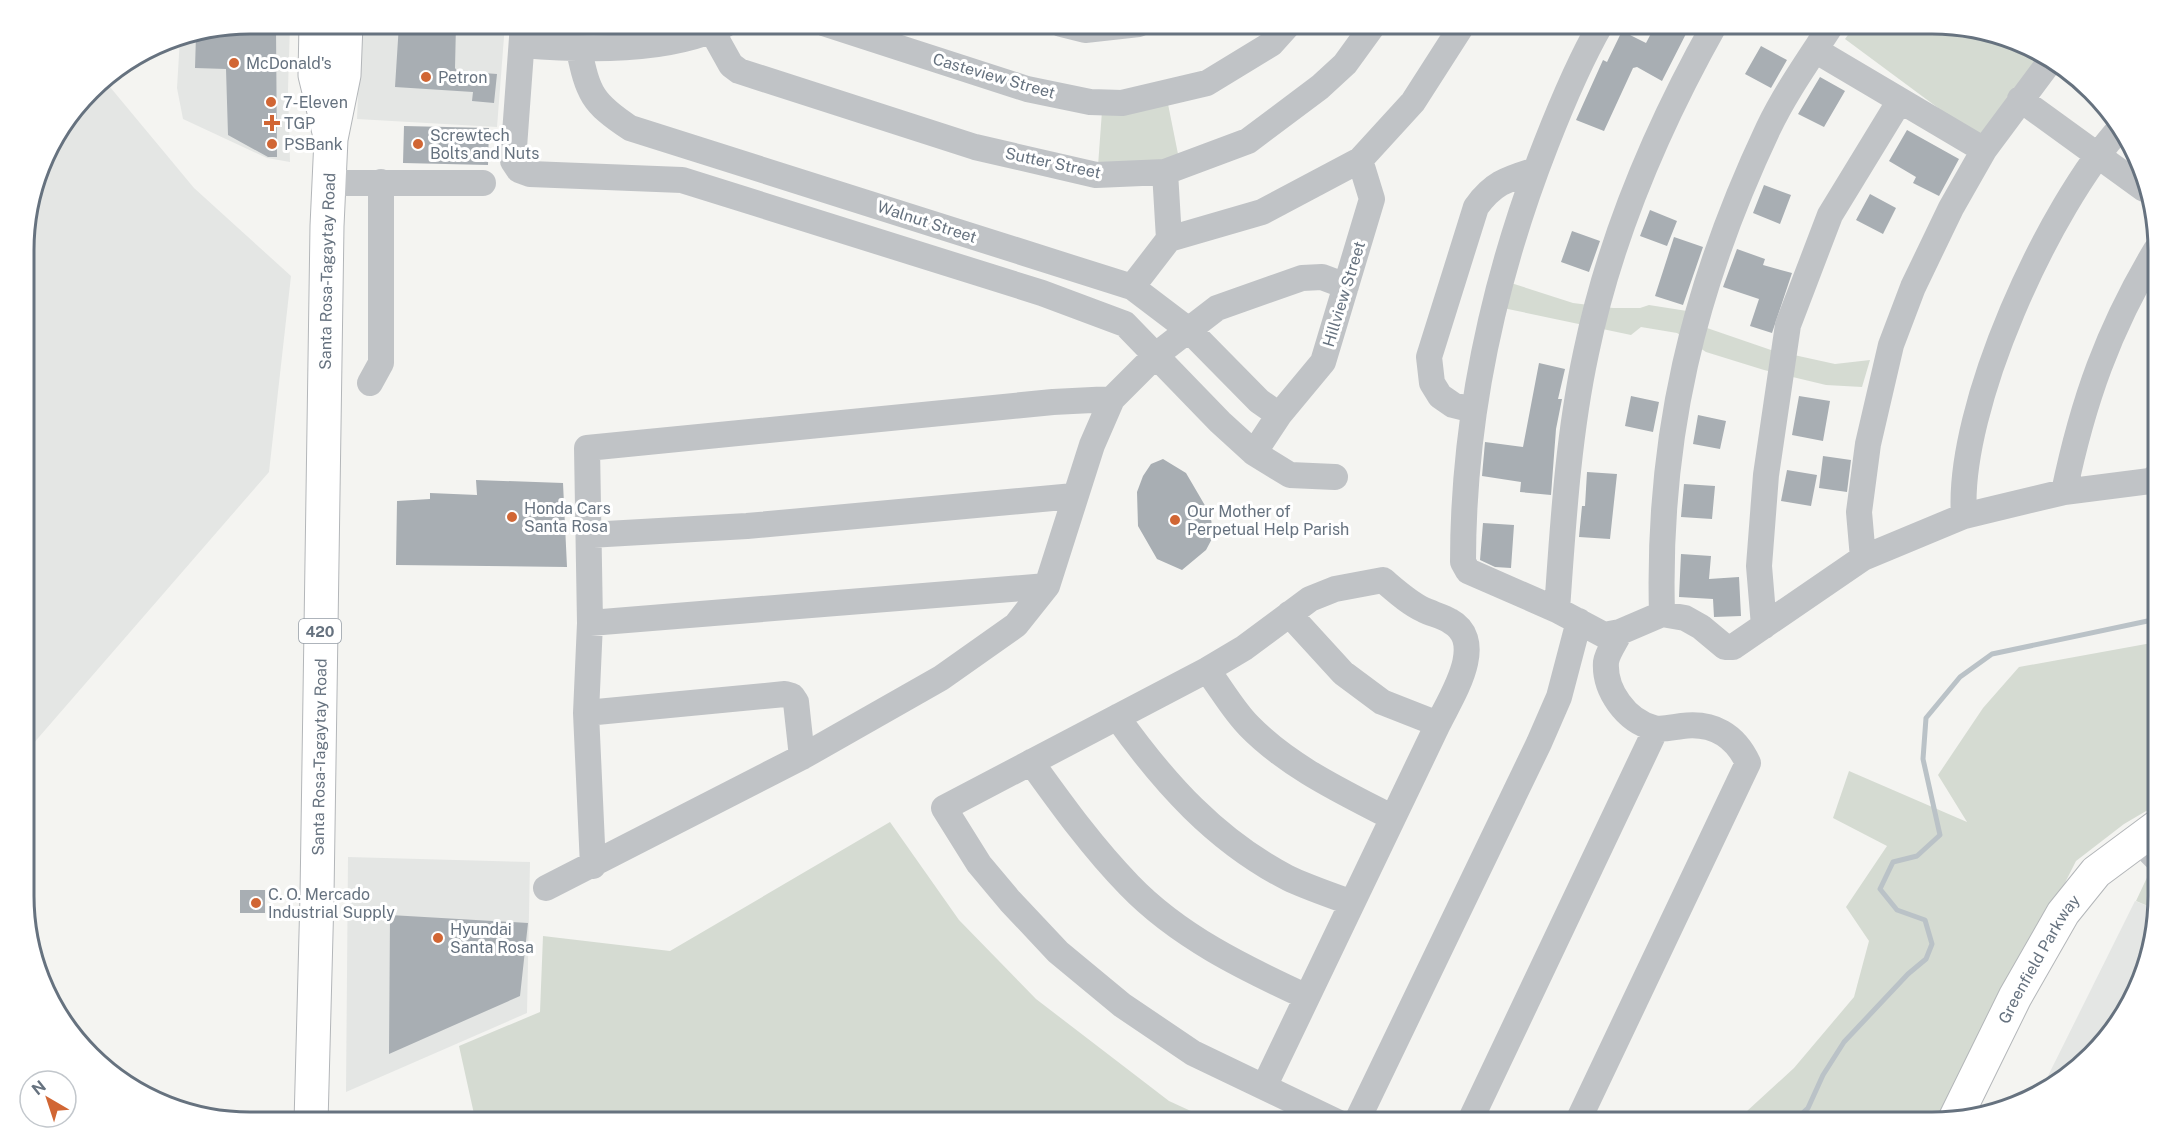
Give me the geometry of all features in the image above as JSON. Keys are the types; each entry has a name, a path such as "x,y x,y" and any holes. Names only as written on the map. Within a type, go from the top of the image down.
{"main road":[{"name":"Santa Rosa-Tagaytay Road","path":"316,34 315,75 331,139"},
{"name":"Santa Rosa-Tagaytay Road","path":"311,1112 328,183 331,139 344,75 346,34"},
{"name":"Greenfield Parkway","path":"1959,1111 2015,996 2063,913 2096,872 2148,844"}],"street":[{"path":"692,34 639,46 579,50 522,34 513,161 519,170 530,174 682,180 1041,292 1125,324 1254,453 1290,475 1335,477"},
{"name":"Sutter Street","path":"721,34 731,65 739,71 975,147 1096,175 1165,172 1248,141 1320,87 1345,64 1367,34"},
{"name":"Casteview Street","path":"857,34 1027,89 1090,102 1122,103 1207,83 1271,44 1280,34"},
{"path":"1132,287 1169,239 1262,212 1360,160 1413,102 1457,34"},
{"path":"1596,34 1567,93 1536,170 1517,225 1496,299 1473,410 1463,495 1463,562 1468,571 1568,615 1604,635 1620,632 1662,614 1693,622 1725,647 1742,644 1764,626 1863,558 1964,516 2064,492 2148,481"},
{"path":"1361,1112 1559,697 1568,615 1572,428 1586,353 1603,284 1622,226 1661,127 1709,34"},
{"path":"1662,614 1660,556 1671,434 1691,331 1720,248 1769,127 1825,34"},
{"name":"Walnut Street","path":"579,50 586,86 603,110 630,128 1132,287 1190,331 1259,401 1279,416"},
{"path":"1815,50 1899,102 1984,150"},
{"path":"1863,558 1859,512 1868,444 1891,345 1913,287 1950,208 1984,150 2046,67"},
{"path":"2020,99 2137,184"},
{"path":"1764,626 1759,566 1766,475 1788,325 1830,216 1899,102"},
{"path":"1964,516 1962,488 1969,444 1986,381 2006,329 2041,250 2097,154 2114,135"},
{"name":"Hillview Street","path":"1254,453 1279,416 1323,362 1372,199 1360,160"},
{"path":"1473,410 1453,405 1440,396 1432,383 1429,357 1476,207 1488,190 1500,182 1536,170"},
{"path":"1165,172 1169,239"},
{"path":"370,383 381,363 381,182"},
{"path":"328,183 483,183"},
{"path":"2064,492 2086,401 2111,332 2148,265"},
{"path":"546,888 593,866 802,757 940,678 1016,625 1047,586 1074,496 1092,445 1112,399 1156,355 1217,308 1302,278 1322,277 1346,286"},
{"path":"593,866 586,713 590,623 587,448 1053,402 1112,399"},
{"path":"589,536 747,526 1074,496"},
{"path":"1264,1087 1438,724 1459,678 1467,651 1466,637 1452,621 1422,610 1383,580 1335,589 1310,599 1244,648 1207,670 944,808 979,864 1058,952 1122,1005 1193,1053 1316,1112"},
{"path":"590,623 1047,586"},
{"path":"1289,614 1343,673 1382,702 1438,724"},
{"path":"1582,1112 1748,763 1740,747 1730,736 1709,727 1695,724 1656,729 1641,723 1627,712 1611,691 1606,660 1620,632"},
{"path":"1207,670 1248,725 1286,757 1337,789 1393,818"},
{"path":"586,713 785,694 792,696 796,702 802,757"},
{"path":"1118,717 1158,772 1194,811 1234,845 1289,878 1352,903"},
{"path":"1474,1112 1656,729"},
{"path":"1031,762 1080,831 1130,886 1181,928 1242,967 1307,997"}],"shaded area":[{"path":"290,34 288,89 290,162 267,158 183,119 177,88 179,47 222,36"},
{"path":"361,34 504,34 497,127 357,119"},
{"path":"1849,34 1960,36 2001,46 2037,62 1980,139 1845,39"},
{"path":"110,87 194,188 291,276 269,472 34,743 34,250 36,222 46,181 63,142 88,108"},
{"path":"1168,104 1179,159 1098,166 1102,111"},
{"path":"1511,283 1573,303 1613,308 1640,308 1649,305 1687,311 1707,328 1771,350 1835,364 1870,360 1862,387 1826,385 1764,370 1706,352 1677,333 1641,327 1631,335 1503,308"},
{"path":"2148,644 2148,810 2124,824 2076,861 1950,1112 1746,1112 1794,1068 1854,997 1869,941 1846,907 1887,846 1833,818 1849,771 1967,822 1938,775 1983,708 2019,667"},
{"path":"890,822 959,920 1036,999 1169,1101 1193,1112 474,1112 459,1046 540,1012 543,936 670,951"},
{"name":"Hyundai Santa Rosa","path":"348,857 530,862 527,1013 346,1092"},
{"path":"2148,875 2147,906 2136,901"},
{"path":"2135,901 2147,906 2140,953 2119,1005 2094,1039 2074,1059 2046,1080"}],"building":[{"path":"276,34 277,157 268,157 228,135 226,69 195,68 196,42 222,36"},
{"path":"398,34 456,34 455,68 457,71 497,74 494,103 472,101 473,92 395,87"},
{"path":"1621,34 1628,34 1646,43 1651,34 1686,34 1662,81 1637,67 1633,68 1604,131 1576,120 1603,60 1607,62"},
{"path":"1761,46 1787,60 1771,88 1745,74"},
{"path":"1820,77 1845,91 1824,127 1798,114"},
{"path":"404,126 489,128 488,165 403,163"},
{"path":"1907,130 1959,159 1939,196 1913,183 1916,177 1889,161"},
{"path":"1764,185 1791,195 1780,224 1753,213"},
{"path":"1870,194 1896,208 1883,234 1856,220"},
{"path":"1650,210 1677,221 1667,246 1640,236"},
{"path":"1572,231 1600,241 1589,272 1561,262"},
{"path":"1674,237 1703,247 1683,305 1655,296"},
{"path":"1737,249 1765,259 1763,265 1792,273 1772,333 1750,326 1759,299 1723,287"},
{"path":"1539,363 1565,369 1558,399 1562,399 1556,429 1551,495 1520,492 1521,482 1482,476 1485,442 1523,447"},
{"path":"1631,396 1659,402 1653,432 1625,426"},
{"path":"1799,396 1830,401 1823,441 1792,435"},
{"path":"1698,415 1726,421 1720,449 1693,444"},
{"path":"1823,456 1851,460 1847,492 1819,488"},
{"name":"Our Mother of Perpetual Help Parish","path":"1163,459 1186,473 1210,514 1214,535 1206,550 1182,570 1157,559 1138,526 1137,492 1151,464"},
{"path":"1787,470 1817,475 1811,506 1781,501"},
{"path":"1587,472 1617,474 1610,539 1579,537 1582,506 1585,506"},
{"path":"476,480 563,483 567,567 396,565 397,501 430,499 430,493 477,495"},
{"path":"1684,484 1715,486 1712,519 1681,517"},
{"path":"1483,523 1514,525 1511,568 1495,567 1480,560"},
{"path":"1681,554 1711,556 1709,579 1739,577 1741,616 1714,617 1713,599 1679,597"},
{"path":"240,890 265,890 265,913 240,913"},
{"path":"390,915 528,923 520,996 389,1054"}],"waterway":[{"path":"1804,1112 1844,1042 1908,974 1926,959 1932,944 1925,920 1897,910 1880,889 1893,862 1917,856 1940,835 1923,759 1926,718 1960,677 1992,654 2148,621"}],"place":[{"name":"McDonald's","path":"234,63"},
{"name":"Petron","path":"426,77"},
{"name":"7-Eleven","path":"271,102"},
{"name":"TGP","path":"272,123"},
{"name":"PSBank","path":"272,144"},
{"name":"Screwtech Bolts and Nuts","path":"418,144"},
{"name":"Honda Cars Santa Rosa","path":"512,517"},
{"name":"Our Mother of Perpetual Help Parish","path":"1175,520"},
{"name":"C. O. Mercado Industrial Supply","path":"256,903"},
{"name":"Hyundai Santa Rosa","path":"438,938"}]}
